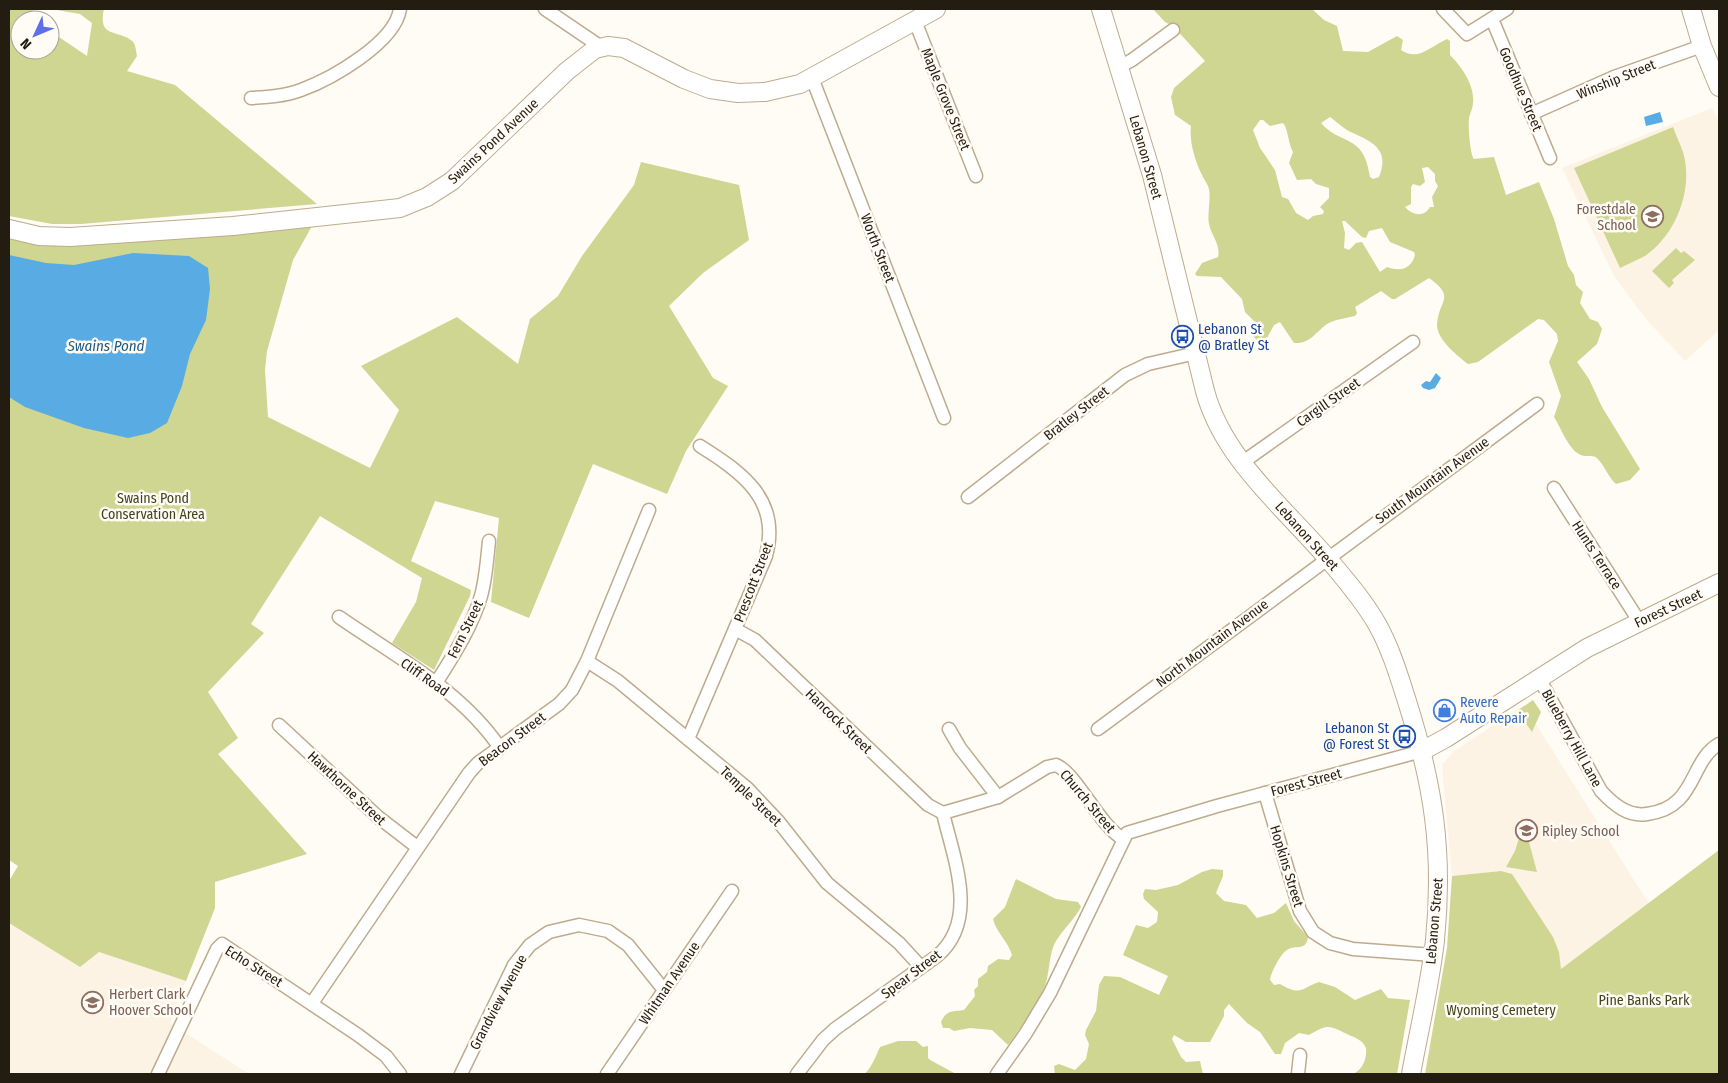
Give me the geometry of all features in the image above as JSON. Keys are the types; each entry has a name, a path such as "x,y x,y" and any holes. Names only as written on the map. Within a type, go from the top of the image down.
{"street":[{"path":"251,98 278,96 300,90 332,76 390,31 399,18 400,9"},
{"path":"545,9 601,47 624,48 684,79 723,92 752,93 778,90 812,78 936,9"},
{"name":"Lebanon Street","path":"1101,9 1152,176 1213,414 1243,462 1327,557 1362,600 1378,625 1394,664 1422,750 1429,778 1438,851 1438,893 1433,955 1411,1074"},
{"path":"1443,9 1467,34 1507,9"},
{"path":"1691,9 1702,46 1719,87"},
{"name":"Goodhue Street","path":"1492,19 1550,158"},
{"name":"Maple Grove Street","path":"915,21 976,176"},
{"path":"1119,67 1132,60 1173,30"},
{"name":"Winship Street","path":"1531,114 1614,78 1702,46"},
{"name":"Swains Pond Avenue","path":"9,229 39,236 70,238 293,221 374,212 408,205 436,192 459,175 567,70 588,53 601,47"},
{"name":"Worth Street","path":"812,78 944,418"},
{"name":"Cargill Street","path":"1243,462 1413,342"},
{"name":"Bratley Street","path":"968,497 1125,376 1148,364 1196,353"},
{"name":"South Mountain Avenue","path":"1327,557 1538,404"},
{"name":"Prescott Street","path":"688,739 766,556 770,533 770,521 761,500 748,480 728,463 700,446"},
{"name":"Hunts Terrace","path":"1554,488 1639,621"},
{"name":"Beacon Street","path":"312,1003 469,773 568,696 587,662 648,510"},
{"name":"Fern Street","path":"436,683 456,650 480,600 486,575 489,542"},
{"name":"North Mountain Avenue","path":"1098,729 1327,557"},
{"name":"Forest Street","path":"1123,839 1132,831 1422,750 1446,738 1587,648 1719,583"},
{"name":"Cliff Road","path":"339,617 436,683 481,723 500,748"},
{"name":"Hancock Street","path":"735,629 755,640 932,808 943,813"},
{"name":"Temple Street","path":"587,662 618,682 747,788 778,821 826,883 899,943 921,967"},
{"name":"Blueberry Hill Lane","path":"1539,678 1601,790 1609,800 1629,812 1653,814 1671,806 1685,793 1708,754 1719,744"},
{"name":"Hawthorne Street","path":"279,725 384,823 417,847"},
{"path":"949,729 960,748 998,797"},
{"name":"Church Street","path":"943,813 998,797 1047,767 1058,766 1066,773 1109,828 1123,839"},
{"name":"Hopkins Street","path":"1265,793 1300,911 1313,932 1330,943 1353,949 1433,955"},
{"name":"Spear Street","path":"797,1074 828,1035 921,967 948,944 961,907 961,894 943,813"},
{"path":"997,1074 1026,1033 1050,993 1123,839"},
{"name":"Whitman Avenue","path":"607,1074 732,892"},
{"name":"Grandview Avenue","path":"461,1074 514,966 530,945 548,932 578,925 608,931 628,945 664,990"},
{"name":"Echo Street","path":"158,1074 216,949 222,944 312,1003 381,1052 400,1074"},
{"path":"1298,1074 1300,1055"}],"shaded area":[{"name":"Forestdale School","path":"1712,108 1719,121 1719,330 1685,361 1646,319 1614,276 1562,168"},
{"name":"Ripley School","path":"1524,705 1649,904 1561,969 1559,952 1553,937 1512,874 1501,871 1452,876 1442,765 1453,752"},
{"name":"Herbert Clark Hoover School","path":"9,923 80,967 98,952 186,981 170,1023 249,1074 9,1074"}],"green space":[{"path":"9,9 34,9 10,10 10,60 60,60 60,38 87,56 92,23 80,14 51,9 104,9 103,18 106,29 127,37 135,46 137,56 127,71 175,85 317,204 81,224 52,224 9,216"},
{"path":"1153,9 1312,9 1324,20 1337,26 1343,51 1368,52 1397,36 1403,40 1401,50 1407,53 1419,54 1447,39 1450,41 1450,55 1463,71 1472,90 1473,105 1469,118 1469,127 1470,146 1474,159 1494,157 1506,195 1539,182 1554,219 1568,266 1574,275 1576,285 1583,292 1580,303 1590,319 1598,322 1602,329 1597,344 1577,362 1589,379 1602,407 1640,469 1630,480 1616,484 1597,458 1581,455 1575,451 1568,443 1554,417 1561,396 1549,362 1558,341 1557,334 1544,320 1538,319 1478,362 1468,364 1440,336 1437,325 1444,295 1442,290 1429,278 1395,299 1381,291 1355,307 1357,313 1355,316 1331,322 1306,341 1294,343 1280,322 1274,325 1267,338 1257,340 1253,336 1256,323 1245,312 1242,299 1221,277 1197,276 1195,274 1202,263 1218,257 1219,253 1209,224 1209,189 1195,157 1191,138 1191,126 1175,115 1171,97 1174,88 1205,61 1173,26 1165,22","holes":["1330,117 1347,130 1378,148 1382,160 1379,177 1373,179 1370,177 1363,153 1357,147 1336,135 1321,123","1260,120 1263,120 1270,126 1283,123 1293,152 1289,163 1297,180 1311,179 1316,184 1329,188 1329,198 1320,207 1324,211 1323,214 1313,216 1308,220 1296,213 1288,199 1282,197 1275,170 1260,148 1253,130","1428,167 1435,174 1435,181 1438,186 1432,197 1434,207 1430,207 1425,213 1418,214 1411,212 1405,207 1411,204 1411,187 1413,184 1420,186 1425,182 1422,168","1342,221 1345,221 1362,237 1366,238 1369,231 1382,228 1390,242 1414,252 1415,255 1411,263 1405,268 1387,267 1380,272 1362,242 1356,243 1349,250 1344,248 1345,233"]},
{"path":"1673,127 1683,152 1686,166 1684,196 1680,210 1674,224 1656,247 1645,256 1620,268 1574,168"},
{"name":"Swains Pond Conservation Area","path":"641,162 739,185 749,240 703,273 669,306 713,378 728,386 686,451 667,494 593,464 529,618 491,602 499,518 435,501 411,561 471,590 470,596 434,670 392,643 416,602 422,578 320,516 251,624 264,633 208,692 238,738 218,754 307,854 215,882 215,908 186,981 99,952 80,967 9,923 9,881 18,866 9,860 9,239 34,244 312,226 293,260 267,351 265,370 268,417 370,468 399,410 361,366 457,317 518,364 530,319 558,296 582,256 634,185"},
{"path":"1676,248 1681,253 1684,251 1695,260 1672,280 1674,283 1669,288 1652,271"},
{"path":"1533,700 1541,712 1532,732 1517,711"},
{"path":"1519,838 1529,842 1537,872 1506,867 1515,851"},
{"path":"1719,850 1719,1074 1425,1074 1447,948 1452,876 1501,871 1512,874 1553,937 1559,952 1561,969"},
{"path":"1212,869 1223,870 1223,876 1216,893 1224,901 1246,905 1257,918 1274,913 1286,903 1294,921 1308,937 1305,945 1290,948 1282,955 1270,977 1274,985 1280,984 1292,990 1300,990 1319,982 1335,987 1355,1000 1381,989 1388,998 1410,1000 1397,1074 1353,1074 1364,1063 1366,1048 1358,1039 1332,1027 1324,1027 1309,1035 1299,1033 1285,1043 1281,1054 1275,1054 1260,1032 1247,1023 1229,1004 1224,1010 1224,1016 1210,1042 1186,1042 1174,1035 1172,1039 1181,1057 1186,1062 1200,1061 1203,1074 1055,1074 1054,1066 1059,1064 1075,1070 1086,1059 1089,1044 1085,1035 1086,1030 1096,1011 1099,985 1104,976 1120,977 1159,995 1168,976 1123,955 1136,925 1148,928 1157,922 1158,912 1144,899 1145,889 1156,890 1178,885 1202,872"},
{"path":"1016,879 1056,899 1078,902 1081,907 1054,945 1047,980 1038,1002 1008,1045 992,1030 970,1028 954,1031 949,1028 943,1028 941,1022 948,1013 964,1010 975,996 974,990 978,986 978,979 987,972 988,966 998,959 1009,960 1012,955 993,919 1005,907"},
{"path":"898,1041 916,1041 923,1047 928,1046 928,1058 930,1060 956,1074 864,1074 871,1066 880,1047"}],"water":[{"path":"1660,112 1663,122 1646,126 1644,117"},
{"name":"Swains Pond","path":"133,253 189,256 208,268 210,289 206,320 190,354 182,386 167,423 150,433 128,438 84,428 25,407 9,397 9,255 46,263 74,265"},
{"path":"1436,373 1441,378 1435,388 1429,390 1423,388 1421,385 1426,381 1430,382"}],"place":[{"name":"Forestdale School","path":"1652,217"},
{"name":"Lebanon St @ Bratley St","path":"1182,337"},
{"name":"Revere Auto Repair","path":"1444,710"},
{"name":"Lebanon St @ Forest St","path":"1405,736"},
{"name":"Ripley School","path":"1526,831"},
{"name":"Herbert Clark Hoover School","path":"93,1002"}],"park label":[{"name":"Pine Banks Park","path":"1644,1000"},
{"name":"Wyoming Cemetery","path":"1501,1010"}]}
